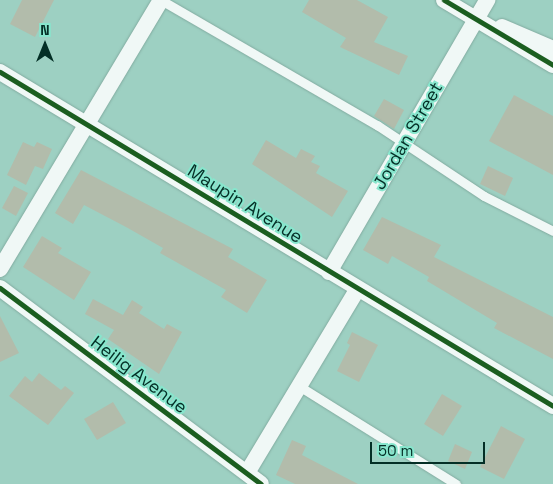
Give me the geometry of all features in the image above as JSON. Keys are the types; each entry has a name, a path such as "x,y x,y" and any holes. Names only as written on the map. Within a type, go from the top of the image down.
{"street":[{"path":"0,269 89,125 161,0"},
{"path":"444,0 553,65"},
{"name":"Jordan Street","path":"328,272 487,0"},
{"path":"476,19 529,36 553,49"},
{"name":"Maupin Avenue","path":"0,72 357,290 553,406"},
{"name":"Heilig Avenue","path":"0,288 261,484"},
{"path":"247,473 357,290"}],"lane":[{"path":"161,0 404,144 484,196 553,232"},
{"path":"300,386 456,484"}],"building":[{"path":"22,0 54,0 35,37 10,24"},
{"path":"309,0 357,0 388,17 374,42 408,56 399,75 340,47 346,38 302,12"},
{"path":"514,95 553,116 553,175 489,141"},
{"path":"384,99 404,110 394,129 374,116"},
{"path":"266,140 296,158 301,149 315,156 311,162 320,166 316,173 348,191 332,217 252,164"},
{"path":"23,142 34,147 37,142 52,149 43,169 35,166 26,185 7,175"},
{"path":"488,166 513,178 505,196 480,184"},
{"path":"81,170 233,249 228,257 267,280 247,313 221,297 226,290 160,253 163,248 84,205 73,224 55,213"},
{"path":"14,186 28,193 16,216 2,208"},
{"path":"382,217 441,245 434,257 553,317 553,359 494,328 497,323 427,281 429,277 392,256 388,264 363,250"},
{"path":"42,236 62,248 58,253 91,272 74,300 23,267"},
{"path":"93,299 123,315 132,300 143,307 139,313 164,329 167,324 182,332 159,374 108,339 114,330 85,314"},
{"path":"0,316 19,353 0,362"},
{"path":"352,332 378,345 359,382 337,371 350,345 347,343"},
{"path":"39,373 61,390 65,386 74,393 48,425 9,396 25,376 32,382"},
{"path":"442,394 462,406 443,436 424,424"},
{"path":"113,402 126,423 97,440 84,419"},
{"path":"501,426 525,439 504,479 480,467"},
{"path":"292,440 306,446 302,455 358,484 295,484 276,475"},
{"path":"455,444 472,452 465,469 448,461"}],"cycle path":[{"path":"444,0 553,65"},
{"path":"0,72 553,406"},
{"path":"0,288 261,484"}]}
